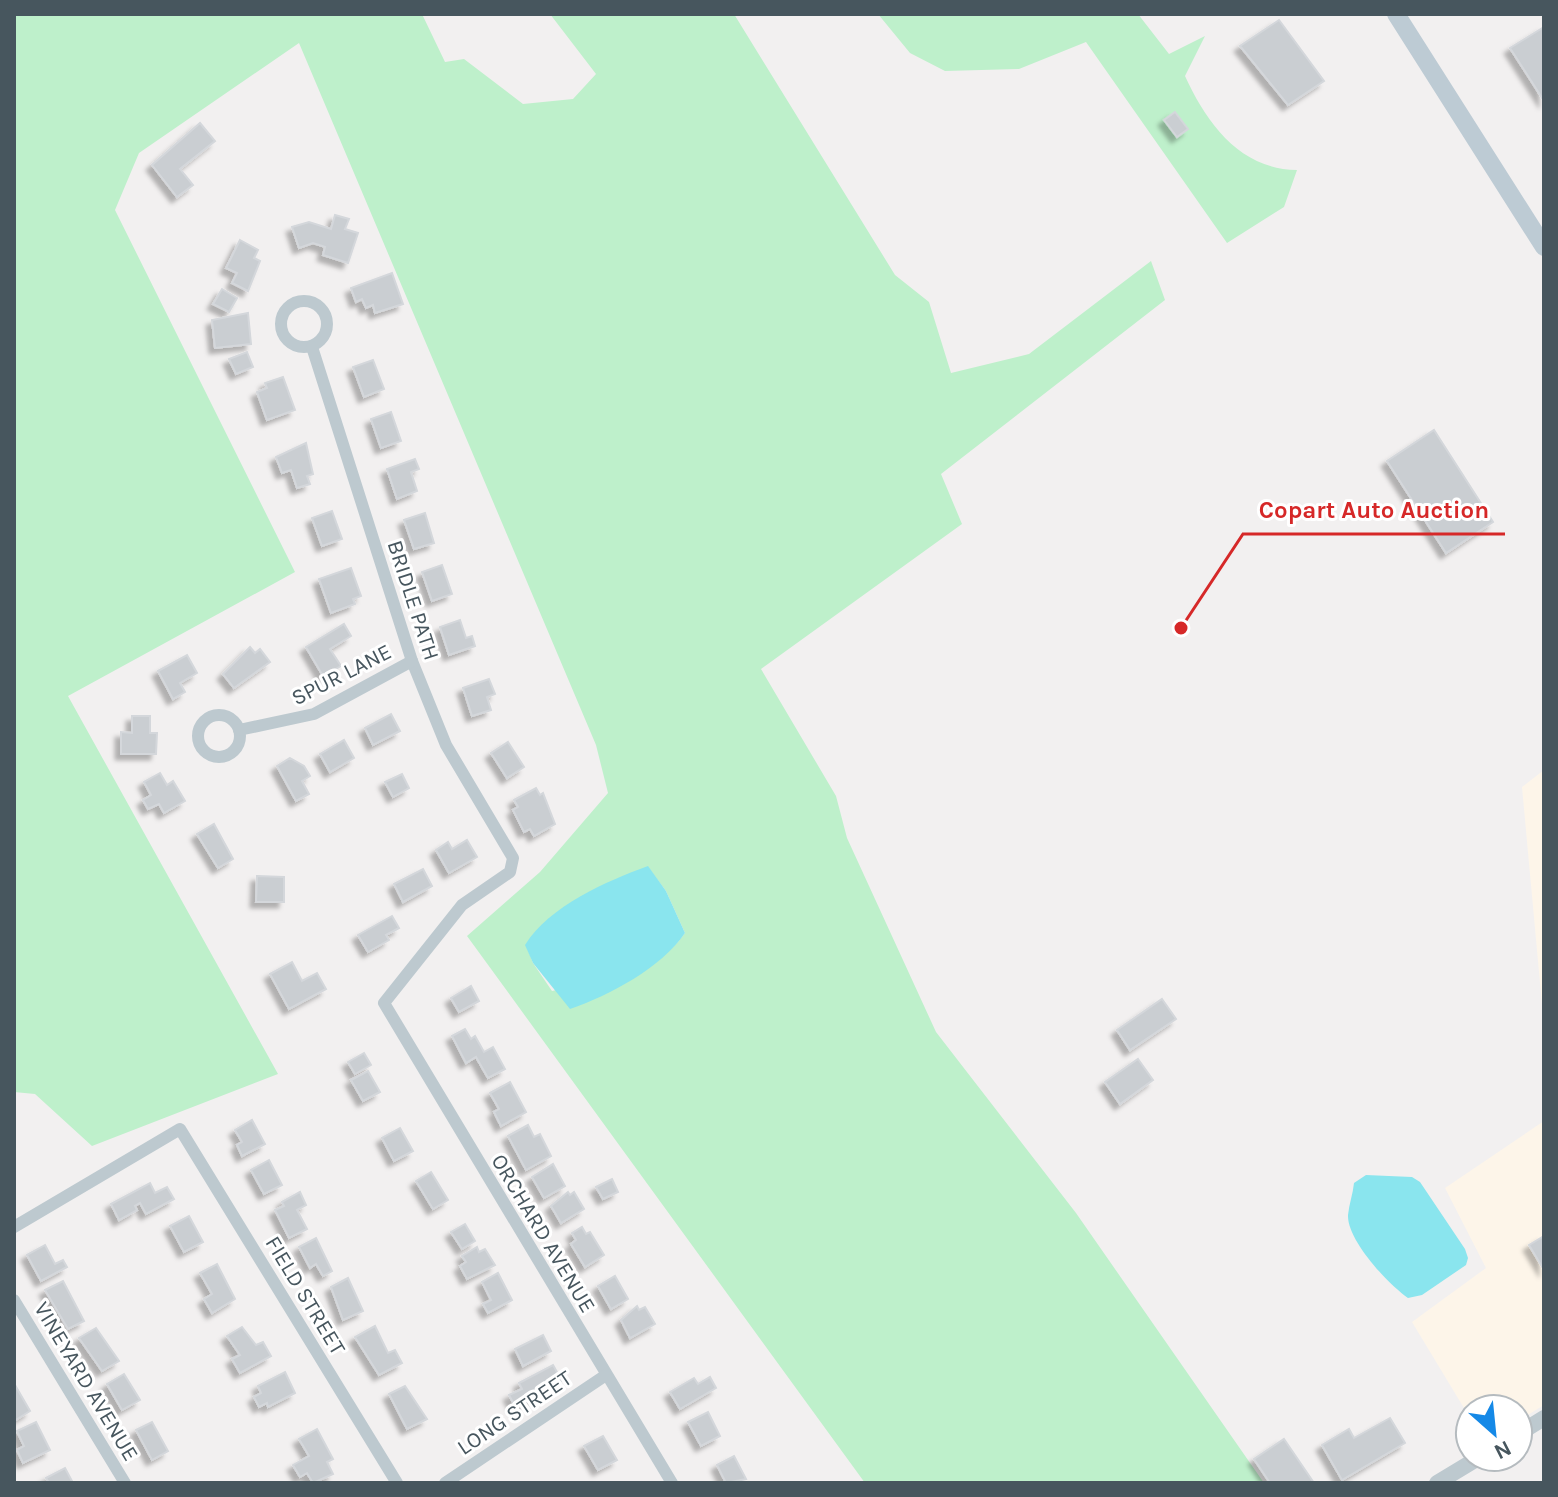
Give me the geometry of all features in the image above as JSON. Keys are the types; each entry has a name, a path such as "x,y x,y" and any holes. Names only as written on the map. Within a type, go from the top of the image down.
{"main road":[{"path":"1396,14 1544,247"}],"street":[{"name":"BRIDLE PATH","path":"312,347 412,661 446,745 510,851 513,866 510,872 462,905 384,1003"},
{"name":"SPUR LANE","path":"239,730 314,714 412,661"},
{"name":"ORCHARD AVENUE","path":"384,1003 672,1483"},
{"name":"FIELD STREET","path":"14,1227 180,1129 397,1483"},
{"name":"VINEYARD AVENUE","path":"14,1300 125,1483"},
{"name":"LONG STREET","path":"445,1483 606,1375"}],"shaded area":[{"path":"1544,770 1544,1026 1522,787"},
{"path":"1544,1121 1544,1405 1534,1411 1534,1393 1455,1393 1412,1322 1486,1268 1445,1188"}],"green space":[{"path":"14,14 422,14 445,62 464,59 523,104 573,99 596,74 550,14 734,14 895,275 929,302 951,373 1029,354 1151,261 1165,300 941,474 962,524 761,669 836,796 847,838 936,1032 1076,1213 1264,1483 865,1483 467,936 540,872 608,793 596,745 299,43 139,153 115,210 295,572 68,696 278,1074 92,1146 35,1094 14,1092","holes":["648,867 666,891 685,933 672,948 642,968 552,991 533,963 526,945"]},
{"path":"878,14 1138,14 1169,54 1205,36 1185,76 1204,111 1228,141 1259,162 1297,170 1284,207 1227,243 1086,42 1019,69 945,71 910,53"}],"water":[{"path":"648,866 666,891 685,933 663,958 634,979 570,1009 533,963 525,945 549,918 580,896"},
{"path":"1366,1175 1412,1177 1420,1182 1465,1249 1468,1258 1466,1265 1422,1295 1408,1298 1400,1291 1370,1261 1349,1225 1354,1183"}],"building":[{"path":"1279,20 1324,81 1288,105 1240,46"},
{"path":"1544,27 1544,101 1510,48"},
{"path":"1175,112 1188,129 1177,137 1164,120"},
{"path":"200,123 215,141 180,169 193,185 177,197 152,165"},
{"path":"335,215 349,219 345,229 358,233 348,263 323,255 325,247 313,243 299,248 292,227 309,222 331,229"},
{"path":"240,240 258,250 254,258 260,261 248,291 232,283 237,273 226,268"},
{"path":"392,273 403,304 375,313 373,305 366,308 362,299 356,302 351,288"},
{"path":"222,289 237,298 229,312 213,304"},
{"path":"248,313 251,344 215,348 212,320"},
{"path":"247,352 253,367 236,374 229,359"},
{"path":"373,360 384,389 364,397 353,367"},
{"path":"283,377 295,410 267,420 257,392 267,388 265,383"},
{"path":"391,412 401,441 381,448 371,419"},
{"path":"1434,430 1493,522 1446,553 1387,461"},
{"path":"306,443 313,474 307,476 310,484 297,488 291,470 282,473 276,457"},
{"path":"415,459 419,469 411,472 417,491 397,499 387,469"},
{"path":"332,511 342,539 322,546 312,518"},
{"path":"425,513 434,543 414,549 404,520"},
{"path":"442,565 452,594 432,601 422,572"},
{"path":"351,568 361,596 353,599 355,604 331,613 319,579"},
{"path":"460,620 466,638 472,636 475,646 449,655 440,627"},
{"path":"344,624 351,636 330,649 341,666 323,676 306,647"},
{"path":"250,647 255,653 260,649 270,662 234,688 223,674"},
{"path":"187,655 197,673 180,683 185,692 173,699 158,671"},
{"path":"489,679 495,694 487,697 491,710 472,716 463,688"},
{"path":"391,714 400,731 373,745 365,728"},
{"path":"132,716 150,716 150,733 157,733 156,754 121,754 121,732 132,733"},
{"path":"344,740 354,758 330,772 320,754"},
{"path":"508,742 524,767 507,778 491,753"},
{"path":"290,758 304,766 310,776 302,781 309,794 296,801 277,766"},
{"path":"160,773 167,785 173,781 185,801 164,813 159,804 148,809 143,800 151,795 144,782"},
{"path":"402,774 409,788 393,797 385,782"},
{"path":"536,788 540,795 543,793 555,824 534,836 530,829 524,832 513,810 518,807 514,800"},
{"path":"214,824 233,859 218,868 197,834"},
{"path":"467,840 477,857 449,873 436,850 448,842 452,849"},
{"path":"423,869 432,886 403,902 394,884"},
{"path":"257,876 284,877 284,902 256,902"},
{"path":"392,916 399,928 386,935 389,940 368,952 358,935"},
{"path":"292,962 302,981 317,973 326,989 289,1009 270,974"},
{"path":"471,986 479,1001 459,1012 451,998"},
{"path":"1162,999 1176,1019 1130,1050 1117,1030"},
{"path":"465,1029 471,1039 475,1036 484,1052 493,1047 505,1069 488,1078 476,1057 466,1063 452,1036"},
{"path":"364,1053 371,1065 355,1074 348,1062"},
{"path":"1138,1059 1153,1080 1120,1104 1105,1082"},
{"path":"368,1071 380,1092 363,1101 351,1080"},
{"path":"510,1082 526,1112 501,1126 494,1112 499,1109 490,1093"},
{"path":"252,1120 265,1144 242,1156 237,1145 242,1142 235,1130"},
{"path":"528,1125 534,1137 540,1134 551,1156 526,1170 508,1136"},
{"path":"400,1128 413,1151 394,1161 382,1138"},
{"path":"269,1160 282,1185 264,1194 251,1170"},
{"path":"553,1164 565,1186 544,1198 532,1177"},
{"path":"431,1172 448,1200 433,1209 416,1181"},
{"path":"612,1179 618,1192 603,1199 596,1187"},
{"path":"150,1183 155,1193 167,1187 174,1199 146,1214 140,1203 135,1206 137,1210 119,1220 111,1204"},
{"path":"300,1192 306,1205 297,1210 307,1229 289,1238 275,1210 284,1206 282,1202"},
{"path":"568,1192 570,1195 574,1192 584,1209 561,1223 551,1206"},
{"path":"189,1216 203,1242 184,1252 170,1226"},
{"path":"465,1224 475,1241 462,1249 451,1232"},
{"path":"582,1227 586,1234 590,1232 604,1255 585,1267 571,1244 576,1240 572,1233"},
{"path":"1544,1236 1544,1270 1529,1245"},
{"path":"316,1238 332,1271 323,1276 316,1264 310,1268 299,1247"},
{"path":"45,1245 55,1264 63,1260 67,1267 41,1281 27,1255"},
{"path":"477,1247 479,1252 485,1249 495,1265 467,1279 460,1266 466,1262 462,1256"},
{"path":"217,1264 235,1299 212,1313 204,1299 212,1294 200,1273"},
{"path":"498,1273 512,1300 488,1313 483,1304 491,1300 482,1282"},
{"path":"615,1276 628,1299 611,1309 598,1286"},
{"path":"348,1278 363,1311 343,1320 331,1287"},
{"path":"63,1281 84,1321 68,1329 45,1290"},
{"path":"637,1306 639,1310 645,1307 655,1324 630,1338 621,1320"},
{"path":"375,1326 388,1353 395,1350 402,1363 379,1375 355,1337"},
{"path":"242,1327 256,1345 263,1342 271,1356 240,1373 232,1359 240,1355 227,1336"},
{"path":"96,1328 119,1361 102,1371 79,1338"},
{"path":"543,1335 551,1351 523,1366 515,1349"},
{"path":"553,1365 562,1381 516,1408 509,1395 522,1389 519,1383"},
{"path":"285,1372 295,1393 268,1407 267,1403 259,1407 254,1397 261,1393 258,1386"},
{"path":"124,1374 140,1400 122,1410 107,1384"},
{"path":"710,1377 716,1388 680,1409 670,1392 694,1378 698,1384"},
{"path":"14,1386 30,1411 14,1421"},
{"path":"405,1386 427,1419 407,1429 389,1394"},
{"path":"708,1412 720,1436 701,1446 688,1422"},
{"path":"1390,1418 1405,1443 1342,1480 1322,1445 1349,1429 1354,1438"},
{"path":"36,1422 50,1450 23,1463 17,1450 24,1446 17,1431"},
{"path":"152,1422 168,1451 152,1460 136,1430"},
{"path":"317,1429 333,1459 327,1462 333,1474 313,1483 307,1473 300,1477 293,1465 309,1456 299,1439"},
{"path":"603,1436 617,1460 598,1470 584,1446"},
{"path":"1284,1439 1314,1483 1270,1483 1254,1459"},
{"path":"734,1456 746,1479 726,1483 717,1465"},
{"path":"65,1468 73,1483 49,1483 46,1478"}],"place":[{"name":"Copart Auto Auction","path":"1181,628"}]}
